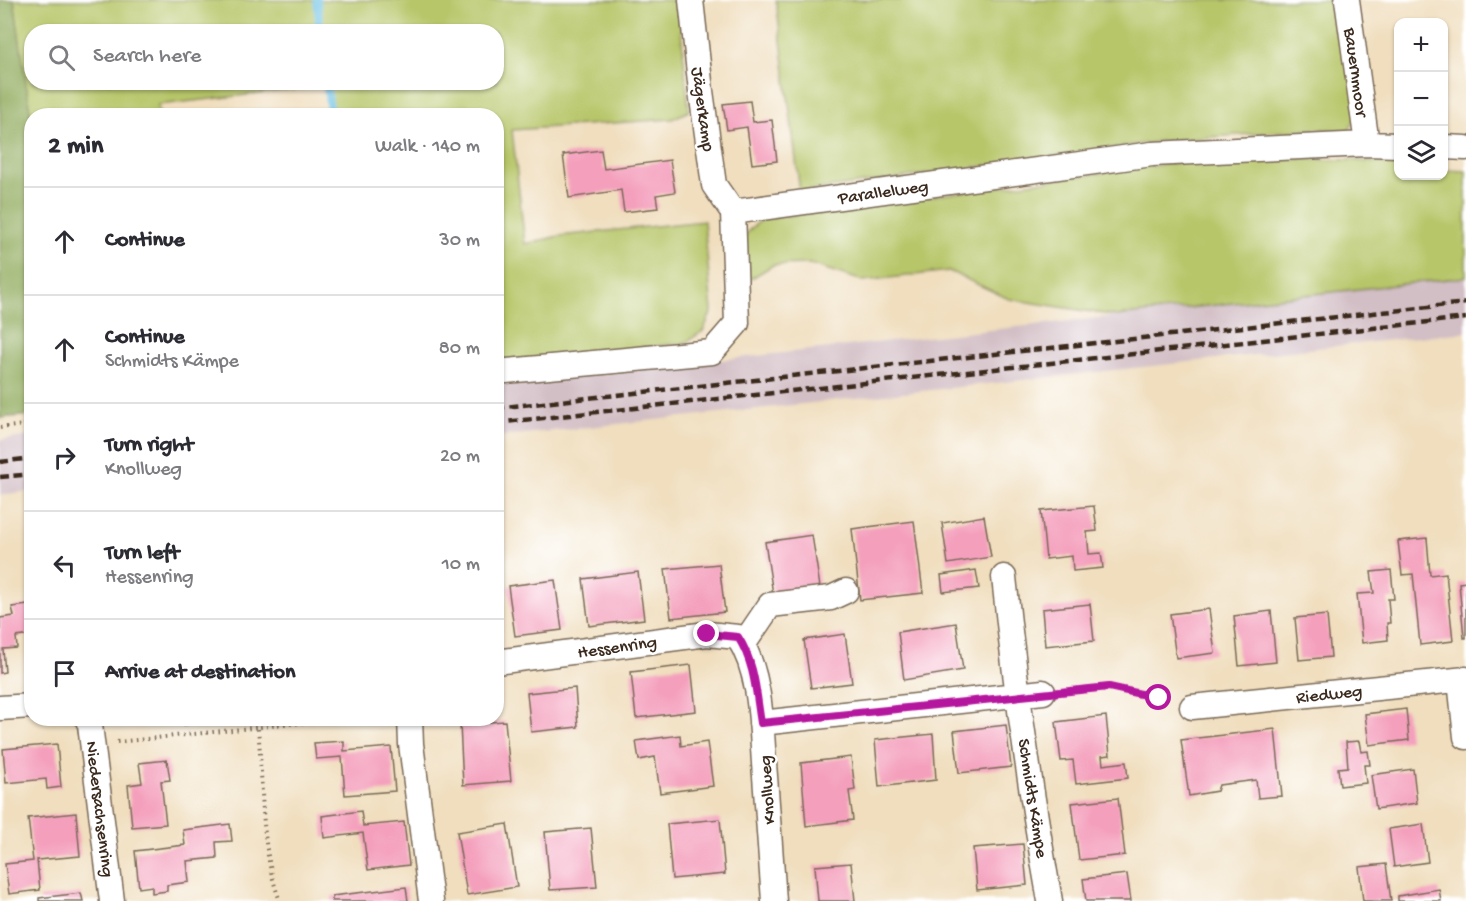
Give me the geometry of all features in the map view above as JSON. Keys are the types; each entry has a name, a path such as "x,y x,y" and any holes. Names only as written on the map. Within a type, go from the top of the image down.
{"street":[{"name":"Jägerkamp","path":"691,0 700,91 714,185 733,212"},
{"name":"Bauernmoor","path":"1347,0 1367,144"},
{"name":"Parallelweg","path":"733,212 1152,154 1367,144 1394,145"},
{"path":"1448,147 1466,148"},
{"path":"504,371 712,352 737,323 733,212"},
{"name":"Schmidts Kämpe","path":"1004,577 1019,696 1050,901"},
{"path":"741,641 770,605 831,598 846,591"},
{"name":"Hessenring","path":"504,661 707,634 741,641"},
{"name":"Knollweg","path":"741,641 748,653 754,675 761,723 774,901"},
{"path":"1463,680 1466,737"},
{"name":"Riedweg","path":"1192,707 1463,680"},
{"path":"761,723 1043,692"},
{"path":"0,708 24,706"},
{"name":"Niedersachsenring","path":"88,726 112,901"},
{"path":"410,726 431,901"}],"path":[{"path":"0,428 24,425"},
{"path":"1043,692 1109,687 1192,707"},
{"path":"92,744 283,726"},
{"path":"258,729 266,847 279,901"}],"shaded area":[{"path":"1466,277 1466,332 504,436 504,384"},
{"path":"24,437 24,492 0,495 0,440"}],"green space":[{"path":"0,0 14,0 24,69 24,90 27,90 30,108 24,108 24,416 0,418"},
{"path":"14,0 678,0 689,111 672,119 512,130 525,244 559,236 704,221 712,311 703,331 685,343 504,361 504,108 330,108 327,90 504,90 504,24 24,24 24,74"},
{"path":"776,0 1340,0 1357,116 1349,130 1315,129 1161,141 800,192"},
{"path":"26,90 291,90 158,105 158,108 29,108"},
{"path":"1212,158 1352,160 1394,165 1394,180 1448,180 1448,170 1466,171 1466,277 1117,316 1009,299 949,271 863,281 810,264 773,265 747,281 742,253 744,238 754,225 764,219"}],"building":[{"path":"750,101 753,122 772,120 777,161 752,164 747,127 727,130 723,104"},
{"path":"601,150 604,169 670,160 675,192 656,195 658,208 624,212 621,190 569,198 563,155"},
{"path":"1094,506 1097,531 1087,532 1089,554 1101,553 1103,568 1073,571 1072,556 1046,559 1041,511"},
{"path":"984,516 991,557 948,564 942,523"},
{"path":"914,521 923,593 860,600 852,529"},
{"path":"812,535 820,587 773,594 765,542"},
{"path":"1427,538 1430,575 1446,573 1453,641 1420,645 1413,574 1402,575 1398,541"},
{"path":"719,564 725,612 671,618 665,569"},
{"path":"976,570 979,588 943,592 941,575"},
{"path":"1391,570 1394,599 1388,599 1390,623 1387,623 1388,640 1362,643 1357,594 1374,593 1371,572"},
{"path":"638,572 644,619 589,626 583,579"},
{"path":"555,580 562,630 515,636 508,586"},
{"path":"1466,582 1466,638 1464,638 1459,583"},
{"path":"1090,604 1094,641 1045,646 1042,609"},
{"path":"24,606 24,636 16,637 17,648 3,649 5,672 0,673 0,618 14,616 12,607"},
{"path":"1209,609 1215,653 1176,658 1170,614"},
{"path":"1271,611 1276,662 1239,666 1234,616"},
{"path":"1327,615 1331,657 1299,660 1295,618"},
{"path":"956,623 963,670 904,680 898,632"},
{"path":"845,634 852,683 811,688 804,640"},
{"path":"691,665 696,711 636,718 631,672"},
{"path":"575,688 578,727 531,732 527,693"},
{"path":"1406,709 1409,740 1369,745 1365,714"},
{"path":"1106,716 1110,755 1102,756 1103,765 1126,762 1128,778 1076,784 1073,760 1061,761 1056,722"},
{"path":"504,721 511,781 463,785 460,726 504,726"},
{"path":"1006,725 1011,767 959,773 954,731"},
{"path":"1275,729 1282,796 1258,798 1256,780 1219,785 1217,791 1189,796 1181,740"},
{"path":"933,734 936,780 879,787 875,740"},
{"path":"680,735 681,746 707,742 713,786 660,793 655,757 639,760 636,741"},
{"path":"344,741 344,751 391,747 395,791 345,795 342,757 316,759 314,743"},
{"path":"1359,741 1361,752 1368,751 1370,765 1364,765 1366,783 1340,786 1338,768 1348,767 1346,742"},
{"path":"57,744 61,787 47,789 46,779 6,783 3,749"},
{"path":"851,757 855,790 849,791 853,820 806,826 801,763"},
{"path":"167,760 170,780 161,781 166,824 132,827 128,785 142,783 139,763"},
{"path":"1413,769 1417,803 1376,809 1371,775"},
{"path":"1118,798 1125,855 1079,860 1072,803"},
{"path":"361,811 363,826 404,822 409,865 368,870 363,833 324,838 322,816"},
{"path":"76,813 80,856 37,860 40,890 9,894 5,864 33,861 28,818"},
{"path":"720,819 725,874 672,879 667,824"},
{"path":"230,824 232,841 216,842 217,858 187,861 189,882 167,885 167,891 152,893 152,886 139,888 135,851 185,845 183,830"},
{"path":"507,824 517,887 467,895 457,832"},
{"path":"1423,824 1428,862 1394,867 1389,829"},
{"path":"591,828 597,887 550,890 545,832"},
{"path":"1023,844 1027,885 977,890 973,848"},
{"path":"851,863 855,901 818,901 815,866"},
{"path":"1386,864 1391,901 1363,901 1359,867"},
{"path":"1127,874 1131,901 1086,901 1083,879"},
{"path":"406,887 408,901 332,901 332,896"},
{"path":"1439,889 1441,901 1398,901 1398,896"},
{"path":"81,893 83,901 39,901 39,898"}],"waterway":[{"path":"317,0 319,24"},
{"path":"327,90 330,108"}],"railway":[{"path":"504,407 1466,303"},
{"path":"504,422 1466,318"},
{"path":"0,462 24,459"},
{"path":"0,477 24,475"}],"route":[{"path":"707,634 738,637 748,653 754,675 761,723 1043,692 1109,687 1159,698"}]}
